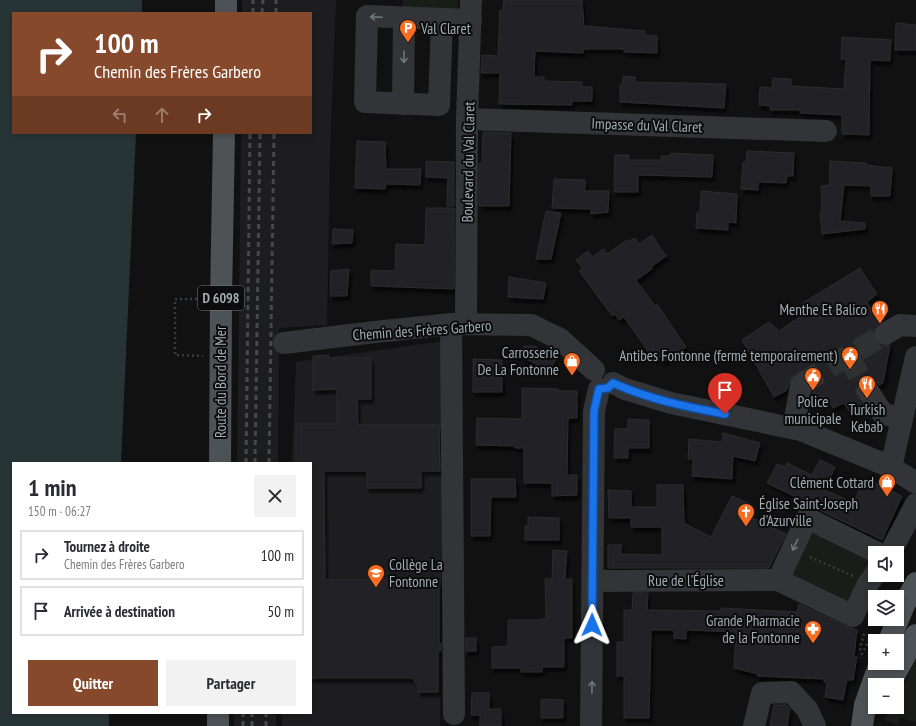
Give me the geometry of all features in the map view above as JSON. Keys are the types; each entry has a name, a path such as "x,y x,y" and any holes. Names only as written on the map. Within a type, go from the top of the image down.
{"main road":[{"path":"226,0 226,12"},
{"name":"Route du Bord de Mer","path":"220,462 220,356 224,134"},
{"path":"884,634 904,605 916,583"},
{"path":"893,678 916,635"},
{"path":"862,726 865,705 878,670"},
{"path":"218,714 218,726"},
{"path":"866,726 872,714"}],"street":[{"path":"442,19 439,105 365,102 367,16 442,19 471,10"},
{"name":"Boulevard du Val Claret","path":"454,714 459,324 471,10"},
{"path":"403,104 404,18"},
{"name":"Impasse du Val Claret","path":"467,118 826,131"},
{"name":"Chemin des Frères Garbero","path":"284,343 459,324 531,325 560,339 602,381 671,403 801,430 891,467 916,483"},
{"path":"885,334 900,325 916,326"},
{"path":"891,467 916,358"},
{"path":"591,726 594,411 602,381"},
{"path":"792,428 801,384"},
{"path":"868,391 883,414 902,418"},
{"path":"894,546 916,504"},
{"path":"868,548 807,518 778,580 853,616 870,582"},
{"name":"Rue de l'Église","path":"593,581 778,580"},
{"path":"754,726 762,693 791,692 807,709 815,726"}],"path":[{"path":"220,356 175,355 175,299 221,300"},
{"path":"793,548 868,578"},
{"path":"853,616 867,623 860,648 862,655 868,650"}],"shaded area":[{"path":"0,0 142,0 142,12 12,12 12,134 136,134 121,462 12,462 12,714 109,714 109,726 0,726"},
{"path":"242,0 336,0 330,154 327,325 279,328 278,462 237,462 241,134 312,134 312,12 242,12"},
{"path":"403,0 458,0 457,13 402,12"},
{"name":"Collège La Fontonne","path":"443,341 440,726 282,726 282,714 312,714 312,462 292,462 296,362"},
{"path":"813,528 868,555 868,570 849,606 790,577"},
{"path":"916,658 916,722 900,718 897,725 884,720 888,714 904,714 904,685"},
{"path":"234,714 276,714 276,726 234,726"}],"building":[{"path":"504,0 582,0 584,26 645,31 645,35 657,36 657,53 624,52 624,49 583,49 583,53 535,51 534,77 544,77 544,81 582,82 582,87 592,87 592,101 572,101 572,105 499,104 500,73 481,73 482,55 498,56 500,10 503,10"},
{"path":"896,23 916,25 916,50 895,50"},
{"path":"842,37 891,40 890,61 870,60 869,135 842,134 842,115 800,113 800,110 770,110 770,106 759,105 760,87 772,88 773,78 791,79 791,86 844,89 846,59 841,59"},
{"path":"623,76 635,77 635,82 726,84 724,108 620,102 620,84 623,84"},
{"path":"483,132 511,133 509,206 479,206 479,163 482,164"},
{"path":"357,141 385,142 386,169 421,169 420,185 386,184 385,189 355,188"},
{"path":"747,151 794,153 793,176 787,176 786,183 758,182 758,190 741,189 743,162 746,162"},
{"path":"671,153 713,155 712,177 638,175 638,192 614,192 615,155 629,155 629,160 661,160 661,156 671,156"},
{"path":"426,161 454,162 454,206 447,206 448,178 426,177"},
{"path":"830,161 866,163 866,165 892,168 890,196 871,196 871,186 844,185 840,221 865,223 865,229 822,234 820,212 822,211 821,186 829,185"},
{"path":"554,179 585,180 585,191 609,191 608,212 591,214 591,209 552,208"},
{"path":"701,191 737,194 736,223 728,222 728,230 696,228 697,212 700,212"},
{"path":"426,208 454,208 454,289 371,286 371,270 395,271 396,244 425,245"},
{"path":"546,211 561,213 551,259 536,259"},
{"path":"333,229 353,230 352,243 332,244"},
{"path":"652,235 666,256 651,267 652,269 636,280 655,306 657,304 686,347 663,362 659,357 654,360 624,317 619,320 615,314 612,316 579,271 582,268 576,260 588,251 592,257 603,249 607,254 627,240 628,242 635,238 639,244"},
{"path":"860,268 877,294 867,302 879,323 874,328 874,340 879,345 890,345 883,383 879,385 874,380 868,379 861,381 857,386 856,392 863,407 851,414 844,403 833,408 827,398 812,395 813,380 809,375 803,372 797,372 792,376 787,390 774,397 742,340 769,322 779,331 806,313 801,304"},
{"path":"349,269 347,296 330,296 331,271"},
{"path":"509,277 546,283 543,299 508,297"},
{"path":"524,346 535,346 555,360 550,371 524,358"},
{"path":"329,355 329,358 371,358 371,399 357,399 358,425 439,425 440,471 421,471 421,488 367,488 367,471 324,471 325,580 439,580 439,644 441,643 441,651 438,651 438,692 418,692 418,686 412,678 312,678 312,462 296,462 296,424 337,424 337,389 313,390 313,356"},
{"path":"473,359 502,360 502,392 473,392"},
{"path":"522,388 577,391 577,418 568,418 567,475 577,475 577,495 552,496 552,483 524,483 524,448 515,448 515,446 476,445 477,418 522,419"},
{"path":"628,419 649,420 649,448 628,448 628,458 614,458 615,429 628,429"},
{"path":"723,433 760,443 755,461 733,456 732,479 692,476 693,459 688,459 689,439 722,442"},
{"path":"820,460 835,467 825,490 854,503 864,478 902,496 882,540 813,507 807,506 808,503 767,483 777,464 785,467 787,463 812,475"},
{"path":"471,479 515,479 516,497 491,497 490,536 471,536"},
{"path":"657,485 683,485 684,523 711,537 732,496 750,504 745,514 786,534 769,568 608,568 608,545 621,545 621,554 662,555 662,527 631,527 631,518 609,518 608,490 631,491 631,507 657,507"},
{"path":"528,517 559,518 559,540 525,540 525,526 528,525"},
{"path":"553,550 567,551 565,579 572,579 572,638 564,638 564,667 542,667 542,672 521,672 521,668 492,668 492,647 508,646 508,620 546,619 545,579 552,579"},
{"path":"633,593 648,593 647,610 721,611 721,608 797,612 799,604 857,630 854,657 857,657 853,680 847,680 843,700 825,697 827,683 824,682 824,679 757,676 758,674 734,668 736,632 686,630 686,639 674,638 674,630 651,630 649,718 624,718 624,676 617,676 617,642 624,642 624,610 632,610"},
{"path":"466,638 476,638 476,651 466,651"},
{"path":"472,693 489,693 489,709 501,709 501,726 480,726 480,715 471,715"},
{"path":"541,699 563,700 563,718 541,718"},
{"path":"774,705 786,705 790,709 787,726 770,726"}],"tunnel":[{"path":"801,384 885,334"},
{"path":"848,356 868,391"}],"railway":[{"path":"253,0 253,12"},
{"path":"262,12 263,0"},
{"path":"276,0 276,12"},
{"path":"246,462 250,134"},
{"path":"255,462 260,134"},
{"path":"269,462 274,134"},
{"path":"243,714 243,726"},
{"path":"252,714 252,726"},
{"path":"266,714 266,726"}],"place":[{"name":"Val Claret","path":"408,43"},
{"name":"Menthe Et Balico","path":"880,324"},
{"name":"Antibes Fontonne (fermé temporairement)","path":"850,370"},
{"name":"Carrosserie De La Fontonne","path":"572,376"},
{"name":"Police municipale","path":"813,391"},
{"name":"Turkish Kebab","path":"867,399"},
{"name":"Clément Cottard","path":"887,497"},
{"name":"Église Saint-Joseph d'Azurville","path":"746,527"},
{"name":"Collège La Fontonne","path":"376,588"},
{"name":"Grande Pharmacie de la Fontonne","path":"813,644"}],"route":[{"path":"592,625 594,411 599,389 602,390 608,388 613,383 625,389 671,403 725,414"}]}
